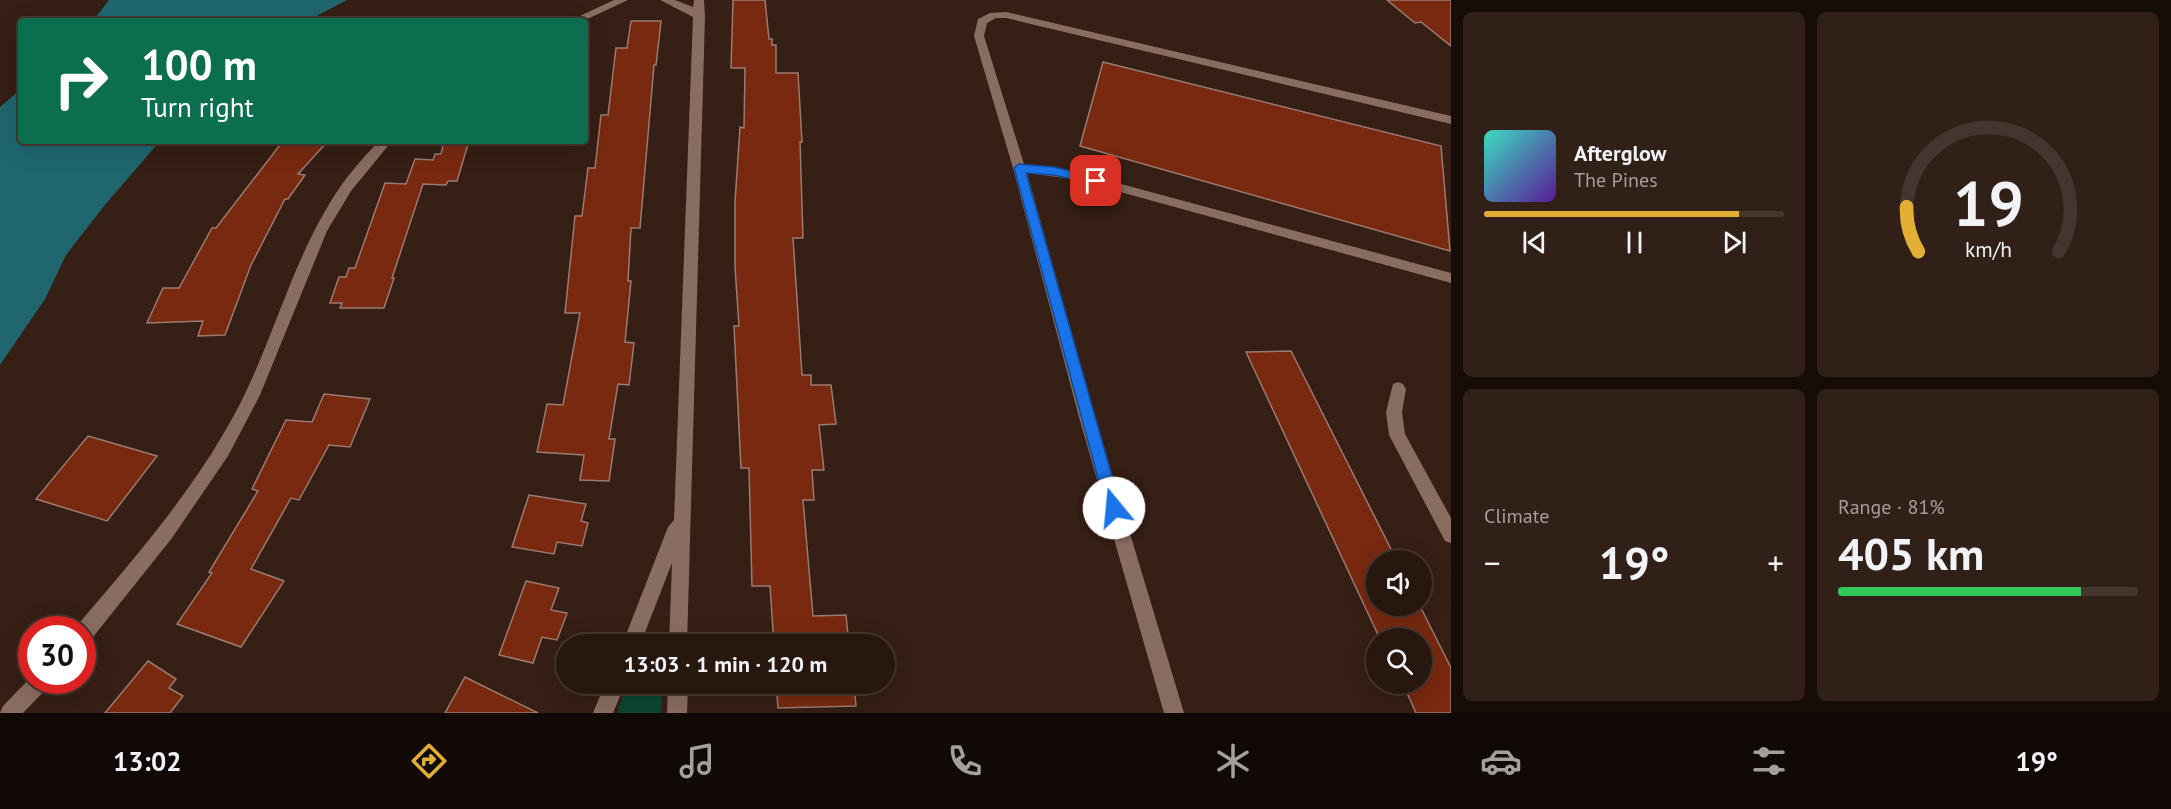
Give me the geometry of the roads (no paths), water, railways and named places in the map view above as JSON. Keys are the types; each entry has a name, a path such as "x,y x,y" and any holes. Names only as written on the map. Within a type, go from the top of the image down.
{"street":[{"path":"581,18 623,0"},
{"path":"665,0 688,9 700,17"},
{"path":"678,634 699,0"},
{"path":"1174,713 1087,417 1019,168 979,36 982,21 994,15 1006,15 1451,120"},
{"path":"96,618 134,573 191,497 238,424 265,369 298,278 335,205 360,170 383,144"},
{"path":"1019,168 1073,175 1451,278"},
{"path":"1398,389 1394,412 1397,435 1451,535"},
{"path":"636,634 681,516"},
{"path":"10,713 28,694"},
{"path":"603,713 611,694"},
{"path":"677,713 678,694"}],"water":[{"path":"109,0 347,0 313,18 95,18"},
{"path":"18,92 18,144 157,144 104,206 66,255 45,299 0,365 0,107"}]}
